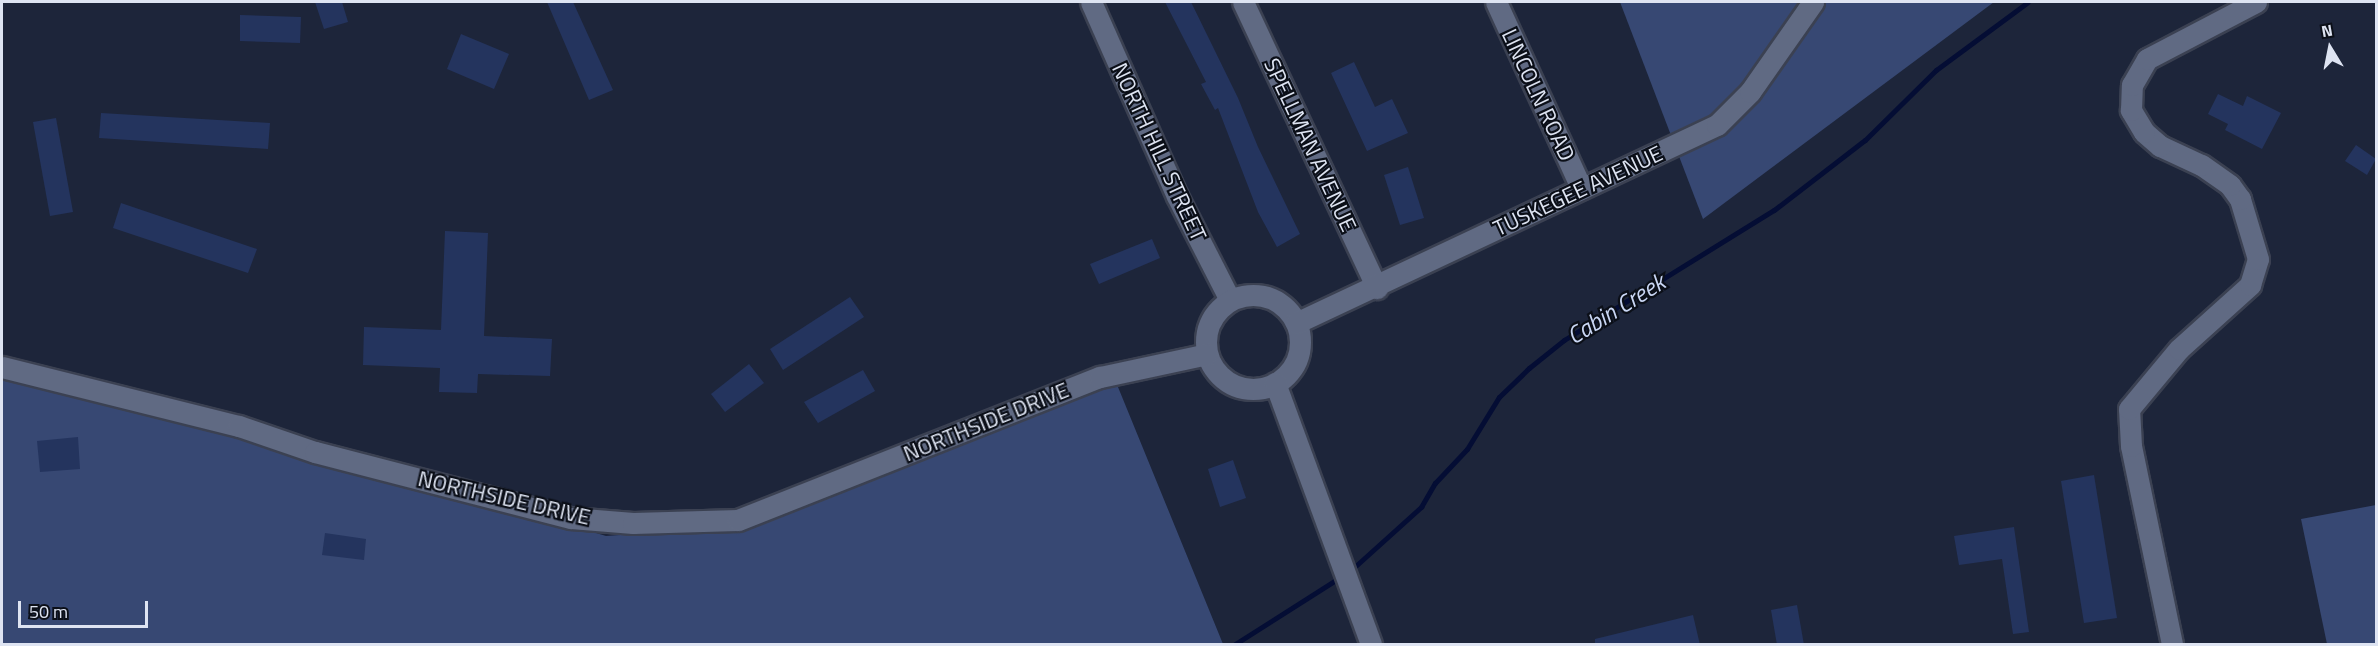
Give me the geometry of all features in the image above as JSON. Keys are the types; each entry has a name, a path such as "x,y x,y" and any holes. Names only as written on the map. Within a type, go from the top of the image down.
{"street":[{"name":"NORTH HILL STREET","path":"1091,2 1178,196 1230,300"},
{"name":"SPELLMAN AVENUE","path":"1243,2 1377,288"},
{"name":"LINCOLN ROAD","path":"1496,2 1581,188"},
{"name":"TUSKEGEE AVENUE","path":"1296,323 1377,288 1581,188 1717,125 1750,92 1813,2"},
{"path":"2172,645 2131,446 2129,409 2179,349 2250,285 2258,259 2235,192 2201,165 2160,146 2144,132 2131,110 2132,85 2147,59 2256,2"},
{"path":"1245,295 1268,298 1288,310 1296,323 1300,337 1295,364 1275,383 1247,389 1233,385 1212,367 1207,354 1209,323 1230,300 1245,295"},
{"name":"NORTHSIDE DRIVE","path":"2,367 239,426 315,452 571,518 633,523 738,520 1100,377 1207,354"},
{"path":"1275,383 1371,645"}],"shaded area":[{"path":"1620,2 1994,2 1703,219"},
{"path":"2,363 243,426 606,536 722,528 1109,365 1223,644 2,644"},
{"path":"2376,505 2376,644 2327,644 2301,519"}],"building":[{"path":"315,2 342,2 348,22 324,29"},
{"path":"547,2 573,2 613,90 589,100"},
{"path":"1165,2 1191,2 1238,98 1258,147 1300,234 1277,247 1258,212 1218,108 1215,110 1201,84 1206,82"},
{"path":"240,15 301,17 300,43 240,41"},
{"path":"461,34 509,54 494,89 447,69"},
{"path":"1354,62 1375,107 1392,99 1408,133 1367,151 1331,73"},
{"path":"2218,94 2243,106 2247,96 2281,113 2262,149 2225,130 2228,124 2208,114"},
{"path":"101,113 270,123 268,149 99,138"},
{"path":"56,118 73,212 50,216 33,122"},
{"path":"2356,145 2376,159 2367,175 2345,161"},
{"path":"1408,167 1424,218 1400,225 1384,175"},
{"path":"121,203 257,249 248,273 113,228"},
{"path":"445,231 488,233 484,336 552,339 550,376 478,374 477,393 439,392 440,368 363,365 364,327 441,330"},
{"path":"1152,239 1160,258 1099,284 1090,264"},
{"path":"850,297 864,317 783,370 770,349"},
{"path":"749,364 764,383 725,412 711,394"},
{"path":"863,370 875,391 818,423 804,402"},
{"path":"78,437 80,469 40,472 37,441"},
{"path":"1233,460 1246,498 1220,507 1208,469"},
{"path":"2094,475 2117,618 2084,623 2061,481"},
{"path":"2014,527 2029,632 2013,634 2002,559 1959,565 1954,536"},
{"path":"325,533 366,539 364,560 322,555"},
{"path":"1797,605 1804,645 1777,645 1771,610"},
{"path":"1693,615 1700,645 1595,645 1595,639"}],"waterway":[{"name":"Cabin Creek","path":"1350,571 1421,507 1435,483 1467,449 1499,397 1529,368 1564,340 1774,210 1865,140 1936,70 2028,2"},
{"name":"Cabin Creek","path":"1235,644 1342,576"}]}
